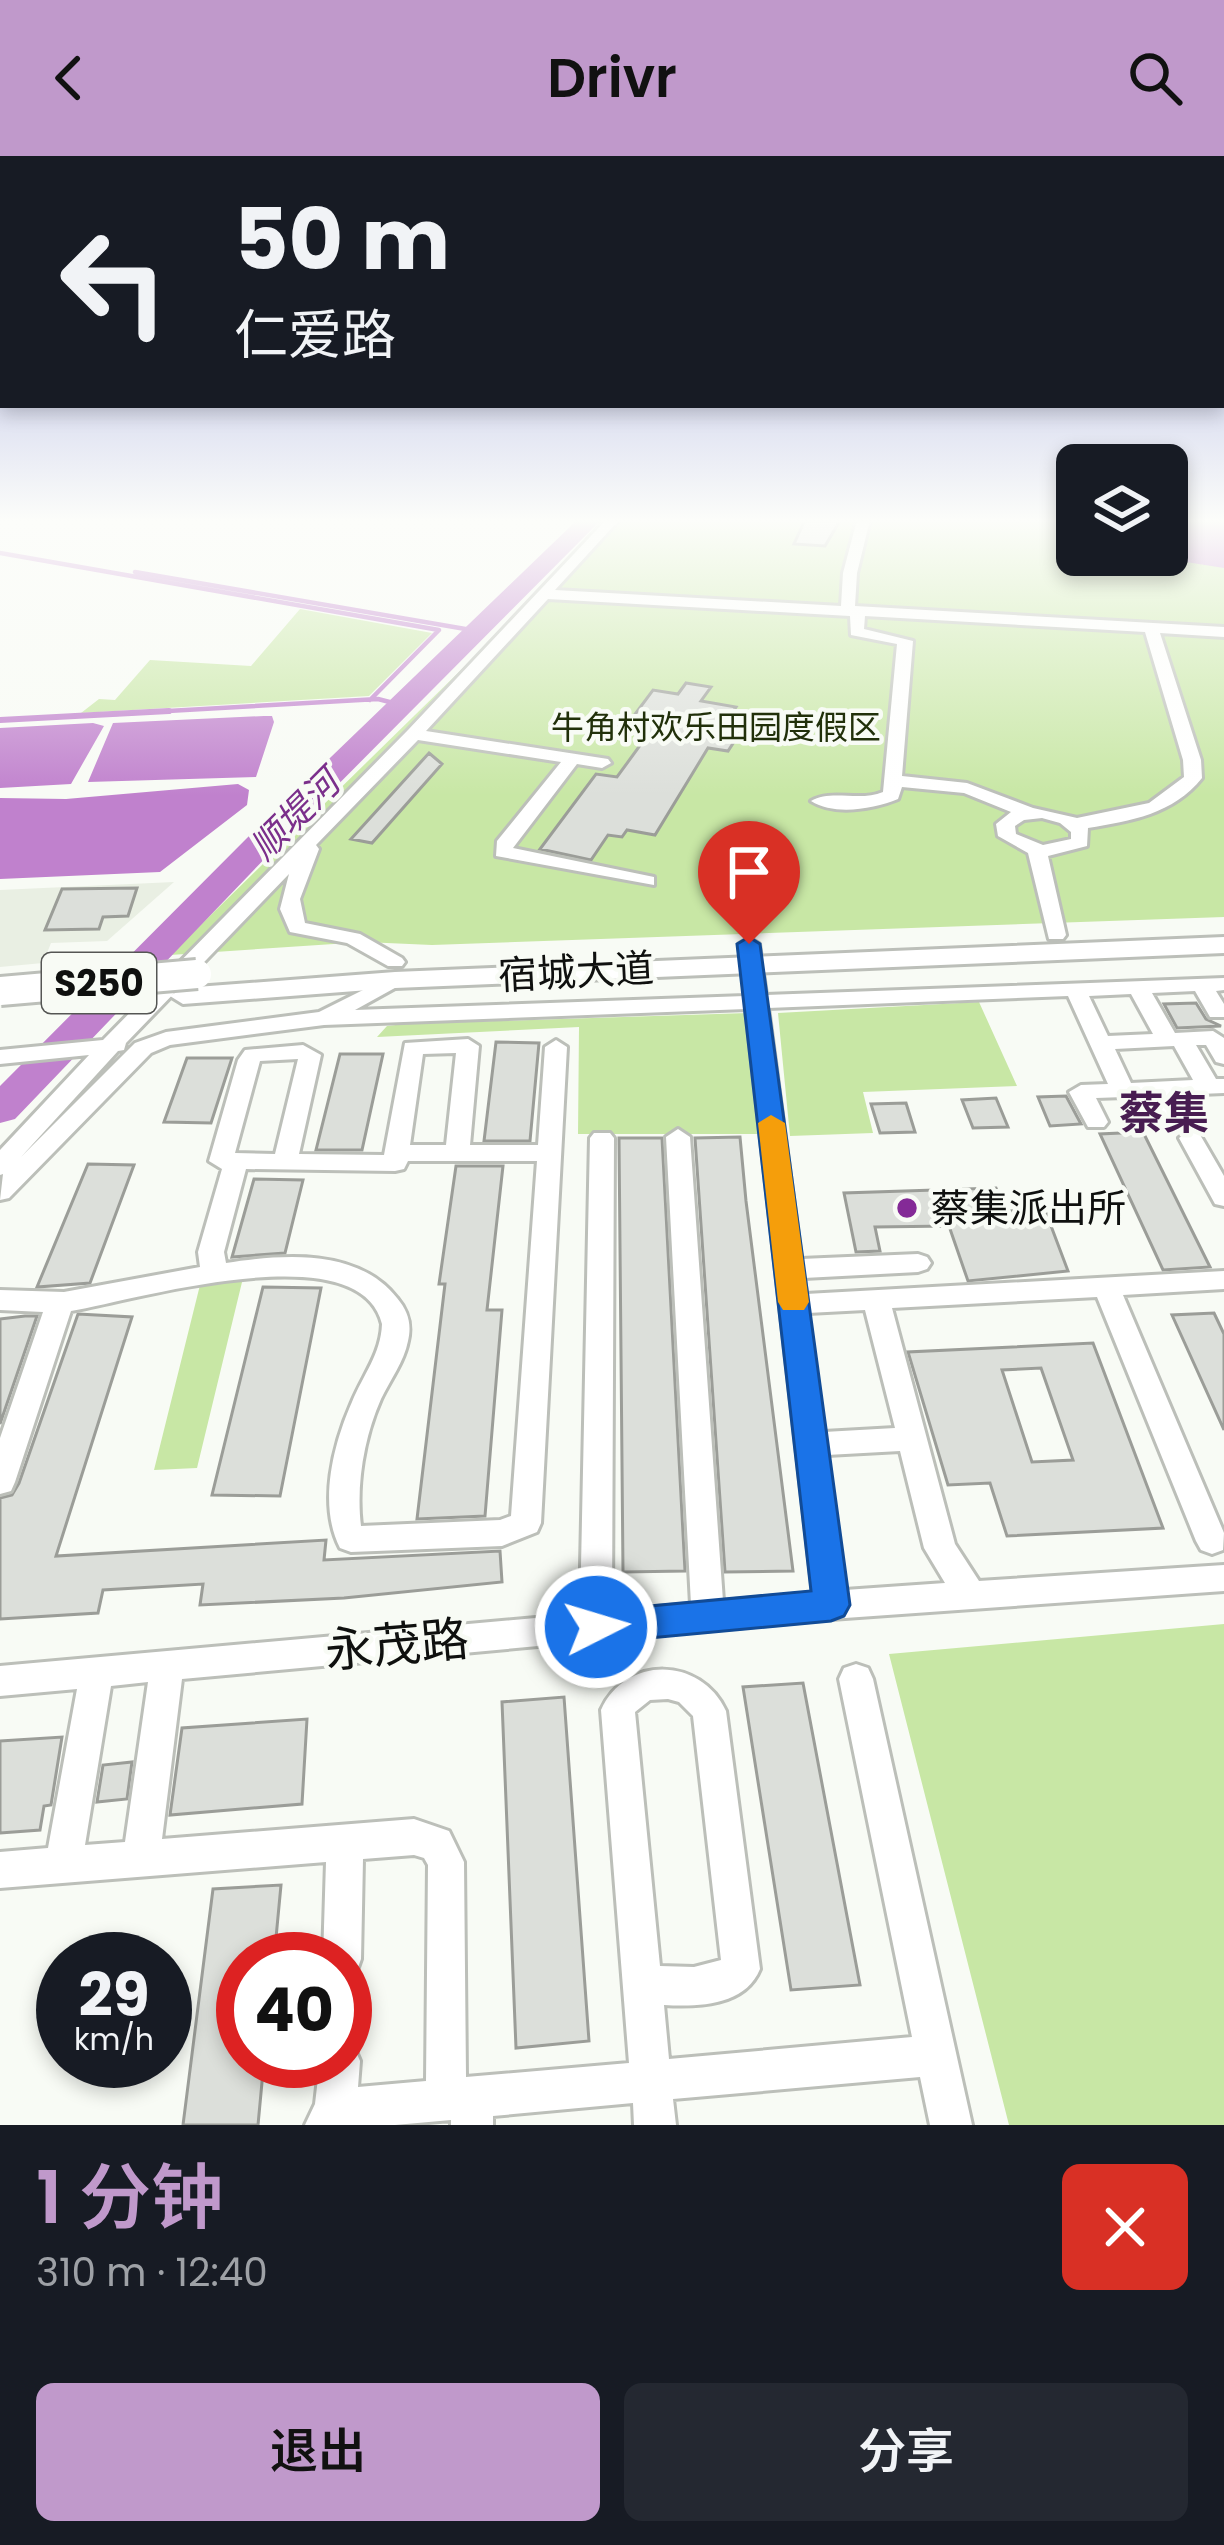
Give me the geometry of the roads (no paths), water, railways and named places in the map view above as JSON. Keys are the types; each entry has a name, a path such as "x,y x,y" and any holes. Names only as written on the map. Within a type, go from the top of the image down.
{"main road":[{"name":"宿城大道","path":"0,991 190,985 1056,934 1224,929"},
{"name":"宿城大道","path":"750,954 1224,945"},
{"name":"宿城大道","path":"0,1012 190,985"}],"street":[{"path":"0,1167 110,1045 415,734 527,612"},
{"path":"820,802 881,803 892,795 895,782 904,641 856,632 853,612"},
{"path":"884,612 1224,632"},
{"path":"895,782 967,788 1030,813 1054,815 1075,824 1144,810 1179,794 1193,778 1192,760 1150,628"},
{"path":"415,734 602,763"},
{"path":"572,759 506,841 503,852 647,881"},
{"path":"1030,813 1010,819 1004,830 1014,842 1037,850 1063,850 1080,842 1075,824"},
{"path":"315,835 290,896 291,919 311,933 371,944 395,971 324,1018"},
{"path":"1037,850 1056,934"},
{"path":"750,954 831,1605"},
{"path":"0,1057 324,1018 756,1000 1213,984 1219,1012"},
{"path":"1138,987 1175,1040 1216,1086"},
{"path":"1075,989 1123,1090"},
{"path":"1100,1043 1213,1038 1224,1057"},
{"path":"0,1192 143,1048 166,1039"},
{"path":"285,1162 310,1055 253,1054 221,1161 285,1162 395,1163 413,1048 458,1045 467,1046 458,1153"},
{"path":"0,1300 60,1302 284,1266 338,1267 378,1291 393,1309 395,1339 364,1406 351,1454 342,1526 351,1539 502,1533 516,1528 526,1523 556,1047"},
{"path":"1096,1122 1081,1092 1216,1086"},
{"path":"1161,1088 1224,1198"},
{"path":"678,1137 708,1617"},
{"path":"596,1627 602,1138"},
{"path":"397,1153 548,1154"},
{"path":"215,1276 211,1252 236,1161"},
{"path":"789,1269 918,1263"},
{"path":"794,1304 1224,1280"},
{"path":"1106,1287 1211,1541"},
{"path":"876,1300 940,1548 970,1595"},
{"path":"0,1482 60,1302"},
{"path":"811,1444 913,1439"},
{"name":"永茂路","path":"0,1681 831,1605 1224,1578"},
{"path":"141,1859 167,1666"},
{"path":"63,1865 97,1672"},
{"path":"856,1679 951,2125"},
{"path":"642,1984 705,1986 727,1982 741,1969 709,1711 691,1689 664,1684 625,1696 619,1710 650,2080 655,2125"},
{"path":"0,1870 415,1837 436,1844 446,1862 463,2106"},
{"path":"343,1932 345,1843"},
{"path":"331,2117 463,2106 650,2080 937,2055"}],"waterway":[{"path":"336,612 439,630 371,699"},
{"path":"366,612 477,631"},
{"name":"顺堤河","path":"0,1110 496,612"},
{"path":"148,712 371,699"},
{"path":"371,699 401,705"},
{"path":"148,712 169,711"},
{"path":"0,720 148,712"},
{"path":"115,714 148,712"}],"place":[{"name":"蔡集派出所","path":"907,1208"}],"district":[{"name":"蔡集","path":"1164,1113"}],"park label":[{"name":"牛角村欢乐田园度假区","path":"716,727"}]}
